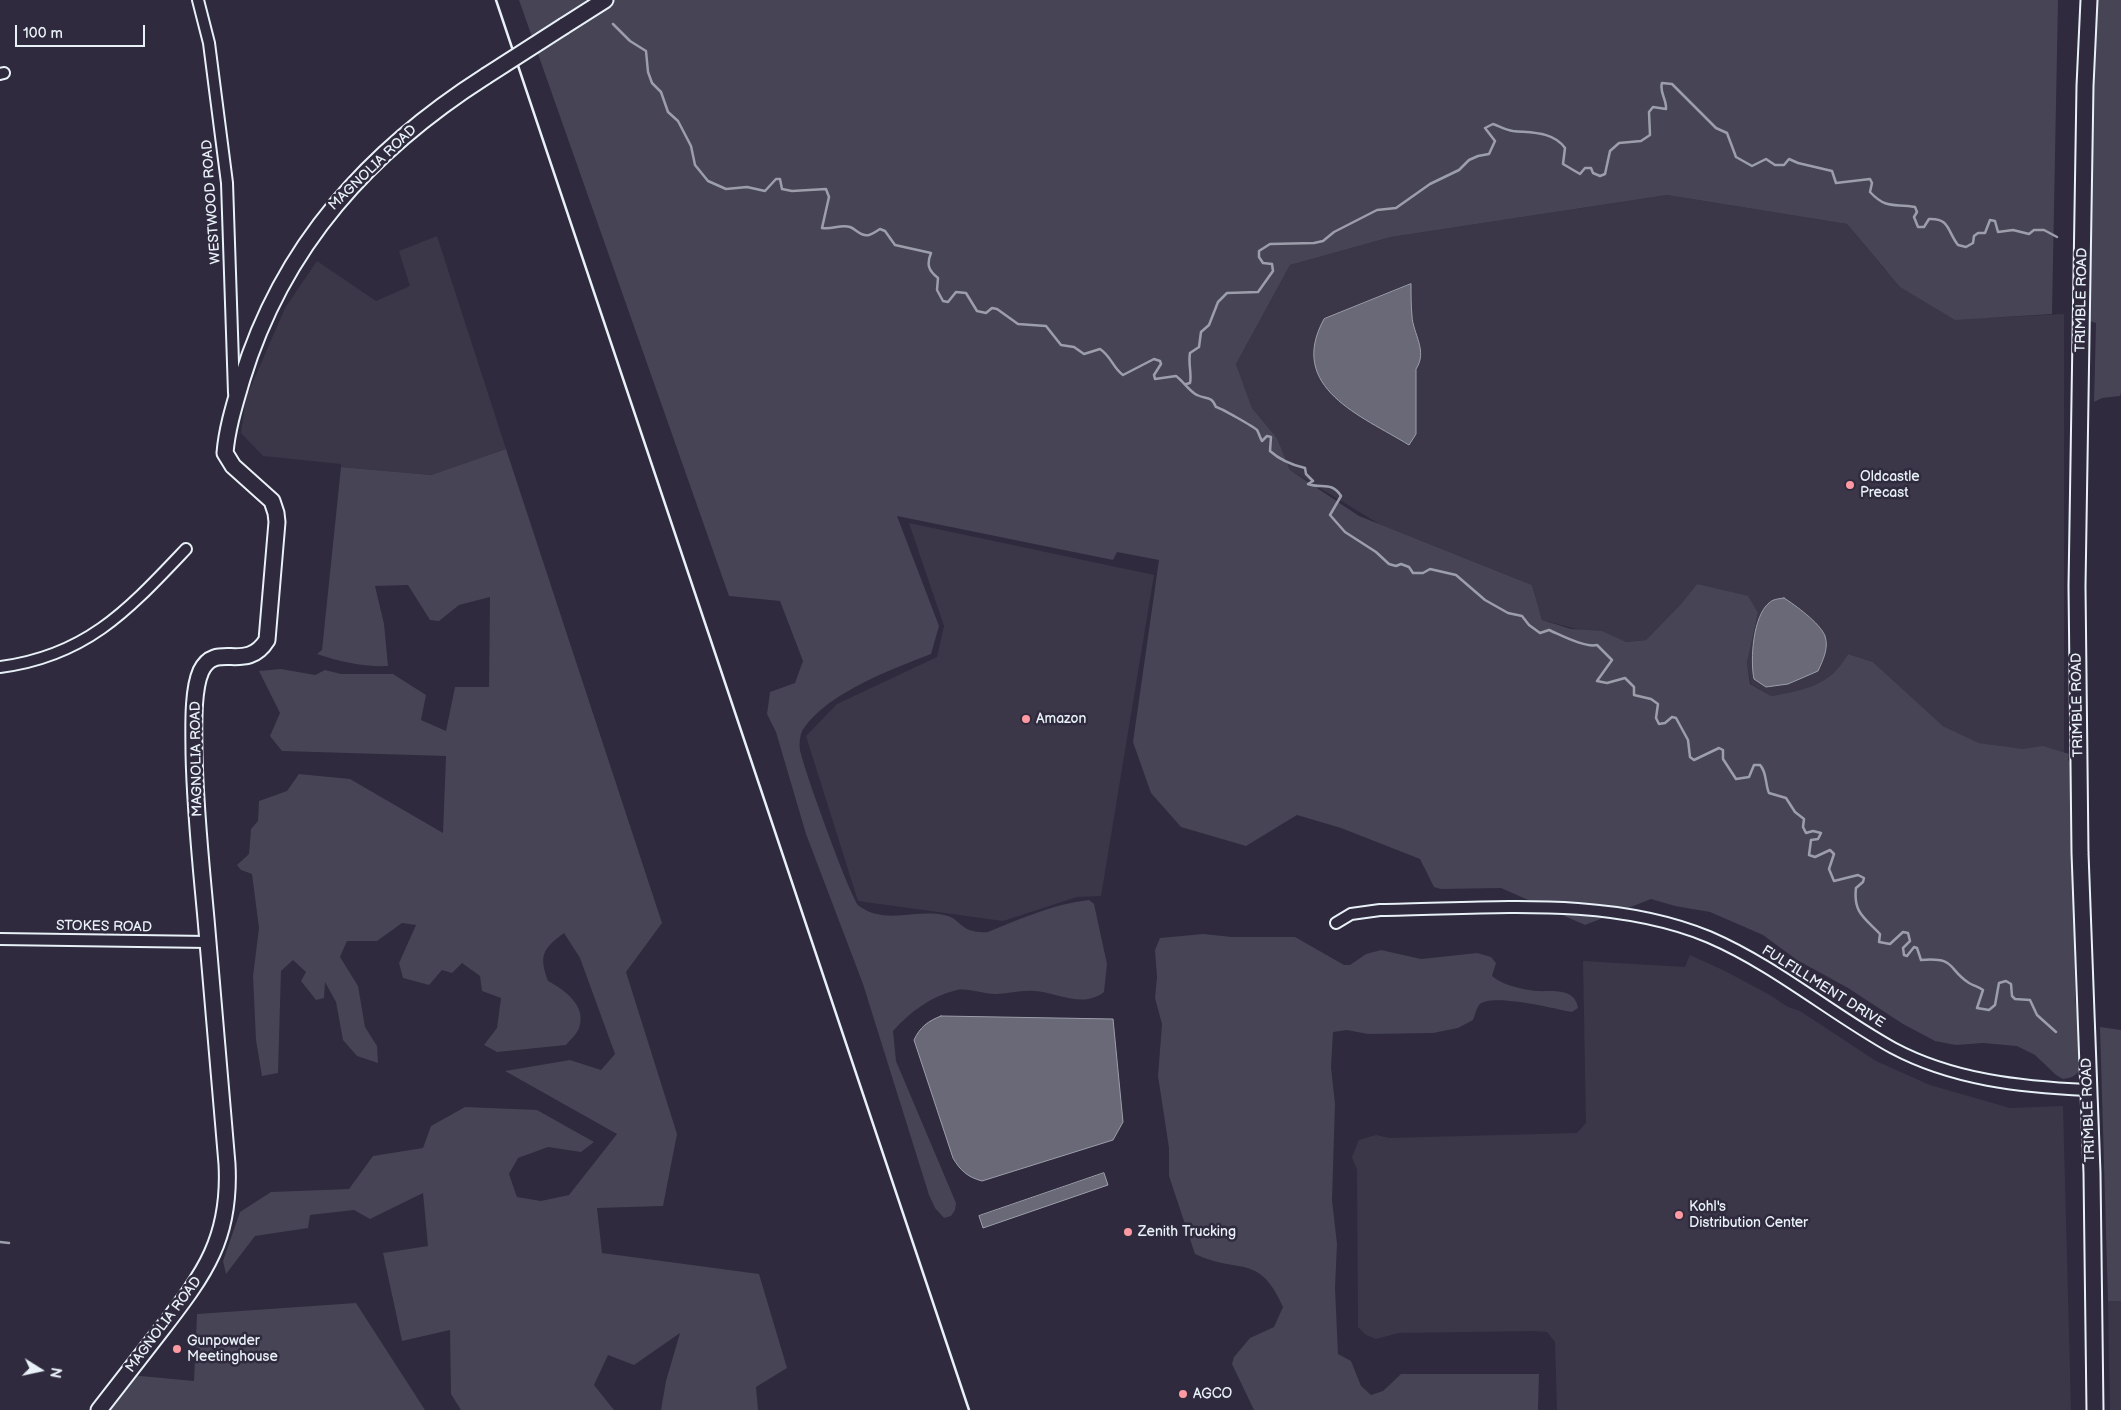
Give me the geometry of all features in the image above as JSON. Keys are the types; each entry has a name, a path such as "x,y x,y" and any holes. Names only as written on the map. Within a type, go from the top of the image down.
{"street":[{"name":"WESTWOOD ROAD","path":"198,0 209,43 227,183 235,404"},
{"name":"MAGNOLIA ROAD","path":"99,1410 202,1276 213,1253 226,1214 227,1164 195,781 196,692 200,673 205,664 214,657 253,656 261,650 267,640 277,522 272,501 233,466 225,453 235,404 254,343 287,273 327,213 349,188 394,144 428,116 486,76 605,0"},
{"name":"TRIMBLE ROAD","path":"2089,0 2085,86 2077,586 2080,853 2087,1090 2092,1173 2095,1410"},
{"path":"0,667 34,660 58,652 98,632 137,601 186,549"},
{"name":"FULFILLMENT DRIVE","path":"1336,923 1351,914 1380,910 1572,908 1630,915 1708,937 1765,965 1894,1048 1946,1070 2017,1086 2087,1090"},
{"name":"STOKES ROAD","path":"0,939 208,942"}],"shaded area":[{"path":"519,0 2058,0 2052,314 1955,320 1900,287 1847,224 1667,195 1391,237 1290,265 1236,364 1252,408 1277,438 1290,470 1359,516 1532,585 1542,620 1571,629 1602,631 1626,642 1646,640 1681,604 1697,584 1748,596 1758,613 1747,663 1750,684 1771,696 1806,689 1825,680 1841,665 1848,654 1873,662 1943,726 1979,743 2023,749 2043,746 2069,754 2068,760 2073,766 2074,794 2075,991 2081,1049 2078,1073 2063,1079 2056,1075 2035,1055 2017,1046 1983,1043 1956,1045 1935,1041 1903,1024 1848,988 1797,960 1763,935 1710,912 1675,906 1651,899 1585,925 1501,888 1441,889 1434,887 1420,859 1341,828 1297,815 1246,846 1181,827 1151,793 1133,742 1159,560 1117,552 1113,560 897,516 939,626 931,654 880,675 844,693 815,715 803,730 800,741 803,761 818,805 854,898 859,906 879,915 944,915 954,919 971,931 979,932 988,932 1050,908 1089,900 1094,904 1107,964 1104,992 1096,997 1078,999 1034,991 995,994 957,990 938,996 922,1006 893,1031 896,1061 956,1203 955,1210 951,1216 944,1218 935,1208 929,1195 863,984 806,834 776,732 767,714 770,692 795,683 803,661 780,601 729,596"},
{"path":"2096,0 2121,0 2121,393 2120,396 2102,398 2094,402 2096,323 2087,320 2091,107"},
{"path":"1667,195 1847,224 1887,272 1987,318 2064,314 2064,756 1979,743 1943,726 1873,662 1848,654 1841,666 1822,683 1801,691 1771,696 1751,684 1747,663 1758,613 1697,584 1681,604 1646,640 1626,642 1542,620 1532,585 1381,525 1290,470 1277,438 1252,408 1236,364 1290,265 1391,237"},
{"path":"437,236 506,449 431,475 341,467 341,464 263,456 241,433 246,398 285,308 317,261 376,301 410,286 399,251"},
{"path":"506,449 662,923 626,972 677,1134 663,1206 597,1208 602,1253 759,1274 787,1368 756,1387 758,1410 661,1410 666,1381 680,1333 634,1365 608,1355 594,1385 614,1410 461,1410 451,1394 450,1330 402,1341 383,1253 428,1246 423,1193 370,1219 354,1210 310,1215 308,1228 255,1236 226,1274 223,1261 240,1212 271,1192 349,1189 373,1156 423,1148 431,1126 465,1107 537,1110 594,1142 581,1152 548,1147 518,1158 509,1174 517,1197 541,1201 569,1195 617,1134 505,1071 570,1060 601,1070 615,1054 580,958 564,933 551,944 543,959 548,981 573,1000 580,1013 579,1028 566,1045 497,1052 484,1045 497,1028 501,998 482,991 480,976 462,963 452,973 442,970 429,985 403,978 399,963 416,925 402,923 377,941 347,941 340,957 358,986 365,1027 377,1046 378,1063 357,1056 343,1040 336,1002 325,982 324,998 316,1000 301,981 306,972 293,960 281,971 278,1073 262,1076 256,1040 253,976 259,928 252,874 241,870 237,865 249,854 251,829 258,821 259,801 287,791 299,774 350,779 443,833 446,756 282,751 270,736 280,713 259,671 281,669 315,675 325,670 341,674 393,674 426,695 421,720 446,731 455,687 489,687 490,597 459,605 439,621 430,620 408,585 375,586 384,624 388,666 352,663 317,654 322,650 341,467 431,475"},
{"path":"909,523 1154,575 1101,896 1077,897 1003,921 858,901 806,736 837,704 937,657 944,626"},
{"path":"1203,934 1232,937 1295,937 1344,965 1350,965 1366,954 1381,950 1421,959 1477,953 1491,957 1496,963 1492,976 1500,981 1514,987 1529,990 1565,993 1575,1001 1578,1008 1572,1012 1509,1001 1486,1001 1479,1005 1473,1020 1458,1028 1433,1033 1368,1034 1347,1030 1333,1032 1331,1067 1335,1104 1332,1200 1337,1244 1335,1288 1338,1354 1351,1361 1361,1386 1371,1395 1383,1391 1401,1374 1539,1374 1538,1410 1254,1410 1232,1364 1234,1357 1250,1338 1274,1327 1283,1307 1265,1278 1256,1272 1210,1260 1195,1254 1169,1176 1169,1148 1158,1076 1162,1024 1155,998 1157,977 1155,950 1160,938"},
{"name":"Kohl's Distribution Center","path":"1690,955 1725,971 1788,1007 1800,1011 1876,1061 1930,1085 2010,1108 2063,1106 2071,1410 1557,1410 1555,1342 1547,1332 1399,1333 1376,1339 1366,1335 1358,1327 1357,1170 1352,1157 1359,1140 1376,1135 1389,1138 1577,1133 1586,1123 1583,961 1685,967"},
{"path":"2100,1027 2121,1030 2121,1301 2108,1301"},
{"path":"2108,1301 2121,1301 2121,1410 2110,1410"},
{"path":"356,1303 425,1410 104,1410 130,1375 194,1381 197,1314"}],"water":[{"path":"1411,284 1412,316 1421,356 1416,369 1416,434 1409,445 1351,411 1335,397 1322,382 1315,364 1315,343 1324,319"},
{"path":"1784,598 1818,626 1825,636 1826,649 1818,671 1788,684 1766,687 1754,679 1752,661 1756,628 1759,618 1769,603"},
{"path":"941,1016 1113,1019 1123,1122 1113,1140 982,1181 968,1175 958,1166 953,1158 914,1040 925,1025"},
{"path":"1104,1173 1108,1185 983,1228 979,1216"}],"waterway":[{"path":"613,24 630,41 646,51 648,72 652,83 661,92 668,112 678,121 691,146 695,165 708,181 726,189 747,187 765,191 776,179 780,179 782,189 792,191 826,189 829,197 822,228 846,226 866,235 880,229 885,231 895,245 931,253 929,267 938,278 937,290 943,301 948,302 956,292 966,293 977,311 986,313 992,308 997,309 1018,324 1046,326 1061,345 1074,347 1084,354 1100,349 1123,375 1154,359 1160,361 1161,364 1154,375 1155,379 1176,376 1194,394 1210,399 1216,407 1257,430 1262,441 1267,436 1271,437 1270,451 1287,462 1305,468 1306,474 1313,481 1308,484 1330,487 1338,491 1341,496 1330,515 1345,532 1376,552 1389,564 1396,566 1401,564 1409,567 1413,573 1423,573 1430,569 1456,575 1485,600 1508,613 1522,616 1529,625 1540,633 1549,630 1586,645 1597,645 1612,660 1597,681 1607,683 1625,678 1634,687 1634,695 1651,699 1658,704 1656,718 1659,724 1665,723 1672,717 1676,718 1688,740 1690,757 1694,760 1719,748 1723,750 1723,759 1736,779 1749,777 1754,765 1760,765 1764,771 1769,793 1786,798 1795,812 1804,819 1803,827 1806,833 1813,831 1821,833 1818,839 1811,840 1809,855 1815,857 1830,850 1834,854 1829,869 1834,881 1858,875 1864,878 1863,882 1856,888 1856,903 1861,914 1880,934 1879,942 1890,944 1903,932 1908,933 1910,941 1903,948 1904,955 1907,956 1914,947 1917,948 1921,960 1941,960 1946,962 1962,978 1983,990 1977,1008 1989,1010 1995,1005 1999,983 2006,981 2011,984 2012,996 2015,999 2030,1000 2037,1015 2056,1032"},
{"path":"1186,384 1190,383 1190,353 1199,347 1201,332 1209,325 1218,302 1227,293 1258,292 1273,271 1272,264 1263,263 1259,257 1259,251 1270,244 1323,241 1334,232 1377,210 1396,208 1430,184 1459,170 1469,160 1489,154 1495,141 1485,128 1493,124 1510,130 1541,134 1554,138 1565,148 1563,164 1580,174 1585,168 1591,168 1593,173 1600,176 1605,174 1610,151 1619,143 1641,141 1650,135 1649,112 1653,107 1666,109 1661,90 1662,83 1672,84 1716,128 1727,133 1736,157 1752,166 1766,159 1775,165 1784,165 1789,159 1832,171 1836,183 1870,179 1872,183 1870,192 1876,198 1886,204 1915,207 1917,212 1914,217 1918,227 1924,227 1929,219 1936,219 1945,223 1958,245 1966,247 1973,243 1974,236 1978,233 1985,233 1990,220 1995,221 1998,232 2013,230 2029,234 2034,230 2044,230 2057,237"},
{"path":"0,1242 9,1243"}],"railway":[{"path":"496,0 969,1410"}],"place":[{"name":"Oldcastle Precast","path":"1850,485"},
{"name":"Amazon","path":"1026,719"},
{"name":"Kohl's Distribution Center","path":"1679,1215"},
{"name":"Zenith Trucking","path":"1128,1232"},
{"name":"Gunpowder Meetinghouse","path":"177,1349"},
{"name":"AGCO","path":"1183,1394"}]}
